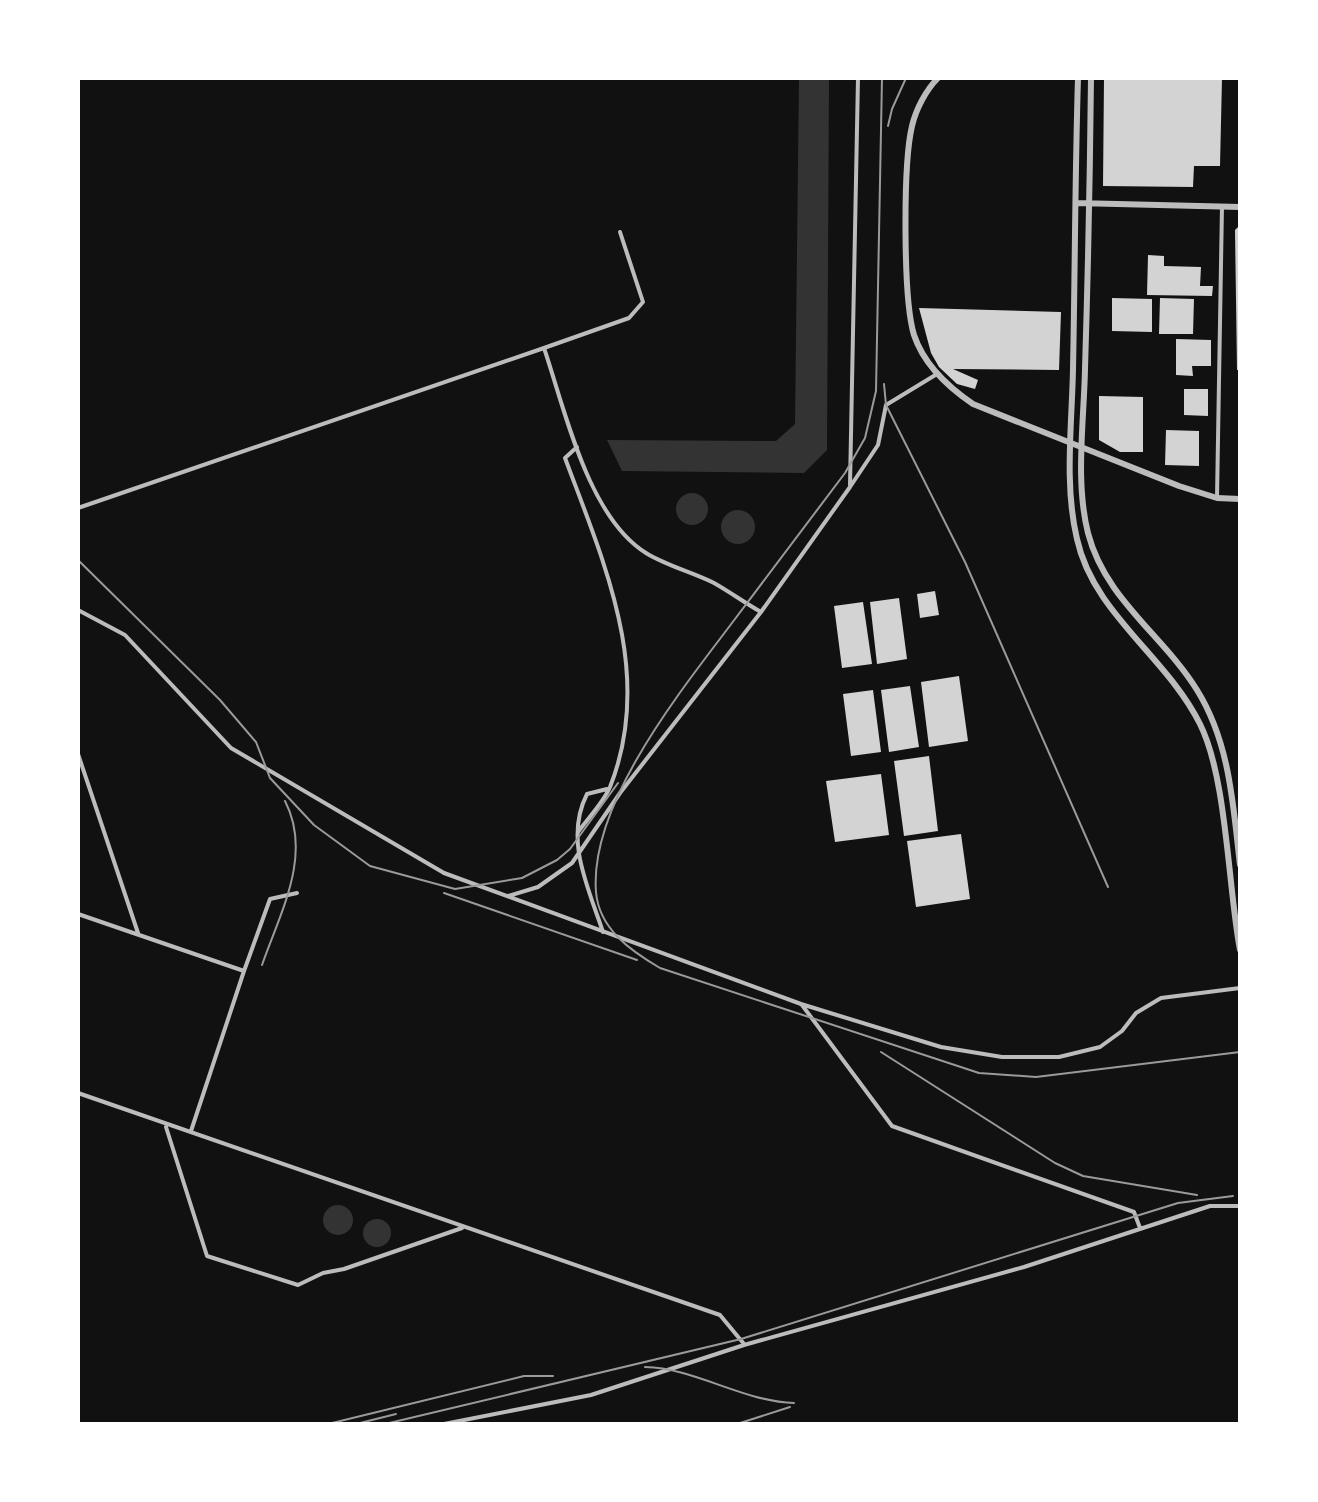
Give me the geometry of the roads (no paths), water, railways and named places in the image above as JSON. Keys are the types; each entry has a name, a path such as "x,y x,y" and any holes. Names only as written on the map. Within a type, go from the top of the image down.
{"street":[{"path":"850,487 858,78"},
{"path":"938,78 918,111 907,152 910,316 923,355 953,391 973,404 1083,449 1217,498 1240,499"},
{"path":"1078,78 1071,443 1074,523 1087,571 1104,599 1181,689 1202,728 1215,771 1240,950"},
{"path":"1091,78 1083,449 1087,530 1099,567 1113,590 1177,663 1206,706 1226,757 1240,865"},
{"path":"1076,203 1240,207"},
{"path":"1217,498 1222,206"},
{"path":"78,508 629,318 643,302 620,232"},
{"path":"544,348 577,447 607,513 625,536 647,553 714,584 761,612"},
{"path":"506,897 538,887 577,855 625,786 761,612 850,487 878,445 886,405 938,374"},
{"path":"577,447 565,458 621,621 628,660 629,690 609,789 578,832"},
{"path":"78,610 125,635 231,748 444,873 801,1004 941,1047 1002,1057 1059,1057 1100,1047 1122,1031 1136,1013 1161,998 1240,988"},
{"path":"78,754 138,933"},
{"path":"603,932 577,855 577,813 587,794 609,789"},
{"path":"191,1131 270,899 297,893"},
{"path":"78,914 244,971"},
{"path":"801,1004 892,1126 1134,1212 1140,1228"},
{"path":"78,1093 166,1127 191,1131 720,1315 744,1345"},
{"path":"166,1127 207,1256 298,1285 323,1273 344,1269 464,1227"},
{"path":"444,1424 591,1395 744,1345 1024,1267 1210,1206 1240,1206"}],"railway":[{"path":"882,78 876,391 865,438 845,473 691,678 644,747 623,784 608,821 598,857 598,905 618,938 660,968 979,1073 1036,1077 1240,1052"},
{"path":"888,126 906,78"},
{"path":"884,384 886,405 965,562 1108,887"},
{"path":"78,560 220,700 256,742 270,778 314,825 370,866 455,889 522,878 557,860 570,849 618,783"},
{"path":"262,965 285,904 295,863 293,821 285,801"},
{"path":"444,893 637,960"},
{"path":"881,1052 1055,1163 1083,1176 1197,1195"},
{"path":"385,1424 741,1339 1178,1203 1233,1196"},
{"path":"645,1367 682,1373 755,1397 794,1403"},
{"path":"328,1424 524,1376 553,1376"},
{"path":"737,1424 790,1407"},
{"path":"356,1424 396,1414"}]}
